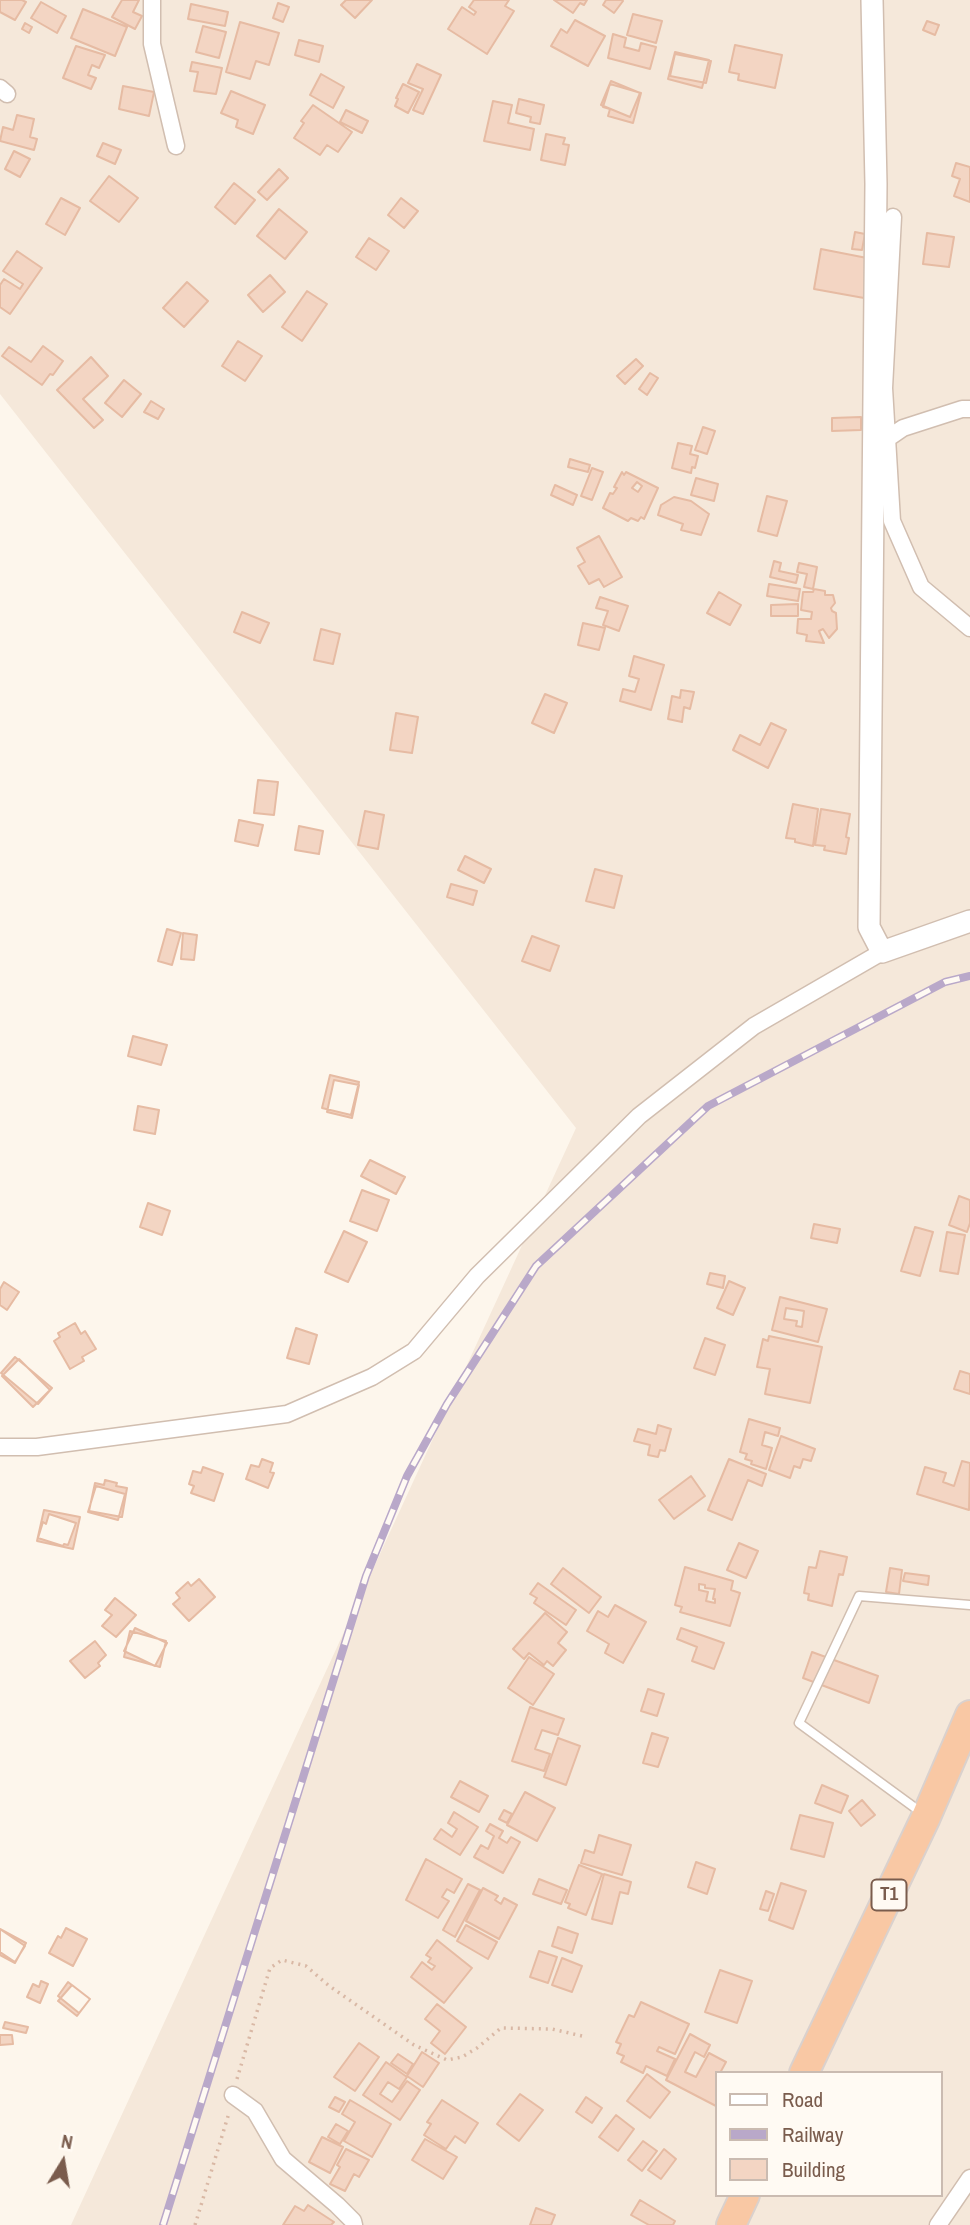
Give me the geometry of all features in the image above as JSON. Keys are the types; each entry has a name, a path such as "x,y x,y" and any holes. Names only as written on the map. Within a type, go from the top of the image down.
{"highway":[{"name":"T1","path":"805,2071 926,1816 970,1714"},
{"path":"731,2225 744,2197"}],"street":[{"path":"152,0 152,44 176,146"},
{"path":"872,0 876,198 869,927 882,951"},
{"path":"893,218 884,388 892,521 921,587 970,628"},
{"path":"887,439 903,428 962,409 970,409"},
{"path":"0,1447 37,1447 287,1414 372,1377 414,1351 477,1276 639,1116 754,1026 882,951 970,921"},
{"path":"233,2095 255,2111 283,2159 337,2205 354,2221 354,2225"},
{"path":"938,2225 970,2178"}],"lane":[{"path":"926,1816 799,1723 859,1597 970,1605"}],"path":[{"path":"195,2225 270,1968 282,1960 306,1966 328,1985 414,2045 447,2060 461,2057 477,2048 502,2028 552,2029 582,2036"}],"shaded area":[{"path":"0,0 970,0 970,2225 71,2225 576,1128 0,394"}],"building":[{"path":"0,0 26,2 15,20 0,12"},
{"path":"122,0 139,0 133,12 142,16 135,29 112,17"},
{"path":"346,0 372,0 355,18 341,5"},
{"path":"474,0 509,0 505,6 514,11 487,54 448,29 462,7 474,15 476,12 469,7"},
{"path":"554,0 587,0 584,5 580,3 573,13"},
{"path":"606,0 623,1 614,13 603,5"},
{"path":"41,2 66,16 57,33 31,18"},
{"path":"278,3 289,7 283,22 273,18"},
{"path":"191,4 228,12 225,26 188,19"},
{"path":"83,9 127,27 115,56 71,38"},
{"path":"633,14 662,21 656,43 627,35"},
{"path":"575,20 605,36 588,66 551,46 561,29 567,33"},
{"path":"927,21 939,25 935,35 923,30"},
{"path":"240,22 279,33 269,65 256,61 250,79 226,72"},
{"path":"25,23 32,27 29,33 22,29"},
{"path":"203,26 226,32 219,58 196,52"},
{"path":"613,34 626,38 624,47 639,51 641,43 656,47 650,69 608,58"},
{"path":"299,40 323,46 319,62 295,55"},
{"path":"735,45 782,55 775,88 738,80 739,74 729,72"},
{"path":"76,46 105,55 99,68 92,65 88,75 96,78 91,89 63,78"},
{"path":"675,52 709,60 702,88 668,79"},
{"path":"675,54 711,61 706,83 670,76"},
{"path":"192,62 222,68 216,94 194,91 198,72 190,71"},
{"path":"417,64 441,75 423,114 413,110 423,89 408,83"},
{"path":"321,74 344,87 333,108 310,95"},
{"path":"611,81 640,93 630,117 601,105"},
{"path":"403,84 419,92 408,113 395,106"},
{"path":"610,84 641,93 633,123 608,116 610,109 603,107"},
{"path":"123,86 154,92 149,116 119,109"},
{"path":"231,91 265,105 253,134 236,127 238,120 221,113"},
{"path":"519,99 544,105 540,124 530,122 531,117 516,113"},
{"path":"493,101 512,105 508,123 534,129 530,150 484,141"},
{"path":"313,105 352,132 338,152 327,145 320,155 294,138 304,123 301,121"},
{"path":"346,110 368,121 362,133 340,122"},
{"path":"17,115 34,119 30,137 37,139 34,150 0,141 3,127 13,130"},
{"path":"546,134 565,138 563,144 569,145 565,165 541,160"},
{"path":"103,143 121,150 115,164 97,156"},
{"path":"14,151 30,159 20,177 5,169"},
{"path":"956,163 970,167 970,202 954,196 960,179 952,176"},
{"path":"279,169 288,178 267,200 258,192"},
{"path":"109,176 138,198 119,222 90,201"},
{"path":"234,183 255,200 235,224 215,207"},
{"path":"61,198 80,208 65,235 46,224"},
{"path":"401,198 418,211 404,228 388,215"},
{"path":"279,209 307,232 285,259 257,236"},
{"path":"855,232 865,234 862,250 852,249"},
{"path":"927,233 954,237 949,267 923,264"},
{"path":"369,238 389,251 376,270 356,257"},
{"path":"821,249 872,259 864,298 814,289"},
{"path":"17,251 42,268 10,314 0,307 0,285 4,279 20,289 23,284 3,271"},
{"path":"270,275 285,292 263,312 248,295"},
{"path":"187,282 208,301 184,327 163,308"},
{"path":"307,291 327,304 302,341 282,327"},
{"path":"238,341 262,356 245,381 222,366"},
{"path":"43,346 63,361 42,385 2,356 9,347 31,362"},
{"path":"91,357 108,376 83,399 103,420 94,428 57,390"},
{"path":"636,359 643,366 625,384 617,376"},
{"path":"650,373 658,378 647,395 639,389"},
{"path":"124,380 141,394 122,417 105,403"},
{"path":"151,401 164,409 158,419 144,412"},
{"path":"861,417 861,430 832,431 832,418"},
{"path":"703,427 715,431 707,454 695,450"},
{"path":"678,443 692,446 690,454 698,456 691,473 672,468"},
{"path":"570,459 590,465 588,472 568,467"},
{"path":"592,468 603,472 592,500 581,496"},
{"path":"622,472 658,488 644,519 641,517 638,521 631,518 628,521 603,508 610,493 613,494 617,488 614,487"},
{"path":"696,478 718,484 714,501 691,495"},
{"path":"637,482 642,486 638,492 632,488"},
{"path":"555,485 577,495 573,505 551,495"},
{"path":"767,496 787,501 777,536 758,531"},
{"path":"674,497 691,501 709,514 701,535 681,530 683,524 658,515 661,505"},
{"path":"599,536 622,577 604,587 599,579 589,584 578,566 585,562 577,548"},
{"path":"774,561 781,563 779,571 798,575 796,583 770,577"},
{"path":"799,563 817,567 813,589 804,587 807,574 797,572"},
{"path":"769,584 800,589 798,601 767,596"},
{"path":"814,589 825,591 825,595 833,595 835,603 831,608 836,613 837,629 829,638 823,629 819,631 824,643 806,641 807,635 797,633 798,619 811,619 812,612 801,610 803,592 813,592"},
{"path":"719,592 741,605 730,625 707,613"},
{"path":"600,597 628,606 619,631 603,625 608,611 596,608"},
{"path":"798,604 798,616 771,616 771,605"},
{"path":"242,612 269,623 260,643 234,632"},
{"path":"583,623 605,628 599,650 578,645"},
{"path":"321,629 340,634 333,664 314,660"},
{"path":"634,656 664,665 651,710 620,701 623,689 635,692 639,679 629,676"},
{"path":"681,690 694,692 690,709 684,707 682,722 668,719 672,696 680,698"},
{"path":"545,694 567,703 554,733 532,723"},
{"path":"396,713 418,717 412,753 390,750"},
{"path":"771,723 786,730 768,768 733,750 740,735 760,745"},
{"path":"258,780 278,782 274,815 254,813"},
{"path":"793,804 818,809 813,846 786,838"},
{"path":"821,809 850,814 846,854 824,850 825,846 815,845"},
{"path":"365,811 384,815 378,849 358,845"},
{"path":"239,820 263,825 258,846 235,841"},
{"path":"299,826 323,831 319,854 295,850"},
{"path":"465,856 491,869 484,883 458,870"},
{"path":"595,869 622,876 614,908 586,901"},
{"path":"451,884 477,891 473,905 447,897"},
{"path":"167,929 181,933 172,965 158,961"},
{"path":"183,933 197,935 194,960 181,959"},
{"path":"532,936 559,946 550,971 522,961"},
{"path":"133,1036 167,1045 161,1065 128,1056"},
{"path":"330,1075 359,1082 351,1115 322,1108"},
{"path":"334,1080 359,1085 352,1118 327,1112"},
{"path":"138,1106 159,1110 155,1134 134,1130"},
{"path":"370,1160 405,1177 396,1194 361,1176"},
{"path":"362,1190 389,1200 377,1231 350,1221"},
{"path":"959,1196 970,1200 970,1223 967,1232 949,1225"},
{"path":"148,1203 170,1211 162,1235 140,1227"},
{"path":"814,1224 840,1229 837,1243 811,1238"},
{"path":"915,1227 933,1232 920,1276 901,1271"},
{"path":"344,1231 367,1242 348,1282 325,1272"},
{"path":"947,1232 965,1235 958,1274 940,1271"},
{"path":"710,1273 725,1276 723,1288 707,1284"},
{"path":"729,1281 745,1288 733,1315 717,1308"},
{"path":"4,1282 19,1292 7,1310 0,1305 0,1289"},
{"path":"780,1297 827,1309 818,1342 772,1330","holes":["786,1308 804,1311 802,1327 796,1326 797,1321 784,1319"]},
{"path":"75,1323 81,1334 85,1331 96,1349 82,1357 84,1361 70,1369 54,1341 60,1337 58,1333"},
{"path":"296,1328 317,1335 309,1364 287,1358"},
{"path":"769,1336 822,1347 810,1403 765,1394 770,1369 757,1367 763,1339 768,1341"},
{"path":"705,1338 725,1345 715,1375 694,1368"},
{"path":"15,1357 52,1388 38,1404 1,1373"},
{"path":"19,1359 50,1390 33,1407 2,1376"},
{"path":"960,1371 970,1374 970,1394 954,1389"},
{"path":"749,1419 780,1428 778,1436 765,1432 762,1445 772,1448 766,1469 751,1464 752,1461 745,1459 747,1454 740,1452"},
{"path":"658,1425 671,1429 665,1451 660,1450 658,1457 648,1455 650,1445 634,1441 638,1429 656,1434"},
{"path":"781,1436 815,1449 811,1461 803,1459 800,1468 794,1466 790,1478 769,1470"},
{"path":"262,1459 273,1463 270,1472 274,1473 268,1488 246,1479 251,1465 259,1467"},
{"path":"729,1459 766,1474 762,1486 748,1480 732,1520 708,1510"},
{"path":"962,1461 970,1463 969,1510 917,1494 925,1467 946,1473 943,1482 954,1486"},
{"path":"203,1467 223,1474 214,1501 191,1493 194,1486 189,1484 193,1471 201,1473"},
{"path":"691,1476 705,1496 674,1519 659,1500"},
{"path":"105,1480 127,1488 122,1517 89,1511 95,1483 104,1485"},
{"path":"96,1486 125,1494 118,1520 88,1512"},
{"path":"44,1510 80,1517 73,1549 37,1541"},
{"path":"49,1514 76,1523 68,1545 63,1546 38,1538 43,1522 46,1524"},
{"path":"739,1543 758,1551 746,1578 727,1570"},
{"path":"820,1551 847,1557 843,1575 839,1574 832,1606 808,1600 809,1594 804,1593 809,1567 816,1568"},
{"path":"685,1567 733,1581 731,1590 740,1593 730,1626 680,1612 682,1607 675,1605","holes":["699,1584 705,1585 705,1588 715,1589 715,1603 706,1601 708,1592 699,1590"]},
{"path":"563,1568 601,1597 589,1613 551,1584"},
{"path":"890,1568 902,1570 899,1594 886,1592"},
{"path":"905,1573 929,1576 928,1585 903,1581"},
{"path":"199,1579 215,1597 189,1621 173,1604 180,1598 176,1593 188,1582 191,1586"},
{"path":"538,1583 576,1610 566,1625 534,1603 537,1598 530,1594"},
{"path":"115,1598 136,1615 116,1637 102,1626 112,1615 105,1610"},
{"path":"615,1605 646,1622 623,1663 605,1653 609,1644 587,1631 598,1611 608,1617"},
{"path":"545,1613 567,1632 558,1643 566,1650 553,1666 547,1661 544,1665 529,1653 524,1659 513,1649"},
{"path":"135,1628 167,1643 155,1666 124,1651"},
{"path":"681,1628 724,1643 714,1669 692,1661 697,1647 677,1639"},
{"path":"130,1631 166,1641 160,1667 124,1657"},
{"path":"95,1641 106,1655 98,1663 100,1666 85,1678 70,1661"},
{"path":"812,1652 878,1676 869,1703 803,1678"},
{"path":"529,1657 554,1674 533,1705 508,1688"},
{"path":"648,1689 664,1694 657,1716 641,1711"},
{"path":"530,1707 564,1719 558,1735 542,1730 535,1749 550,1754 544,1771 512,1761"},
{"path":"652,1733 668,1738 658,1767 643,1763"},
{"path":"558,1738 580,1746 566,1785 544,1777"},
{"path":"460,1781 488,1796 479,1812 451,1797"},
{"path":"822,1785 848,1796 841,1813 815,1803"},
{"path":"525,1792 555,1808 537,1841 507,1825"},
{"path":"862,1800 875,1815 861,1826 849,1811"},
{"path":"504,1810 512,1814 507,1823 499,1819"},
{"path":"454,1812 478,1827 460,1855 434,1839 441,1829 452,1837 457,1829 448,1823"},
{"path":"800,1815 833,1823 824,1857 791,1849"},
{"path":"490,1824 503,1831 499,1838 507,1843 511,1837 520,1842 503,1873 474,1857 481,1845 488,1849 494,1836 486,1831"},
{"path":"599,1835 631,1845 622,1875 581,1863 585,1850 594,1853"},
{"path":"426,1859 462,1879 454,1893 447,1889 442,1897 449,1901 438,1918 406,1900"},
{"path":"696,1862 715,1869 707,1894 688,1887"},
{"path":"579,1865 602,1874 586,1915 568,1908 570,1904 565,1902"},
{"path":"604,1874 631,1882 628,1894 620,1892 612,1924 592,1919"},
{"path":"539,1879 567,1890 561,1904 533,1894"},
{"path":"781,1883 806,1891 793,1929 769,1920"},
{"path":"468,1884 480,1890 455,1937 443,1930"},
{"path":"483,1888 498,1896 495,1900 501,1904 504,1898 517,1905 499,1939 466,1921"},
{"path":"766,1891 774,1894 768,1911 760,1909"},
{"path":"466,1925 497,1942 488,1959 457,1941"},
{"path":"558,1927 578,1934 572,1953 552,1946"},
{"path":"66,1928 87,1939 73,1966 49,1953 58,1936 61,1938"},
{"path":"0,1929 25,1946 15,1962 0,1952"},
{"path":"0,1929 26,1943 15,1963 0,1955"},
{"path":"437,1940 472,1968 444,2003 411,1977 422,1962 432,1970 435,1966 428,1962 431,1958 426,1955"},
{"path":"539,1951 557,1957 548,1983 530,1977"},
{"path":"562,1958 582,1966 572,1992 552,1985"},
{"path":"720,1970 752,1981 737,2023 705,2012"},
{"path":"41,1981 48,1984 40,2003 27,1997 33,1984 39,1987"},
{"path":"68,1982 90,1999 79,2013 58,1996"},
{"path":"72,1985 90,1999 77,2016 58,2001"},
{"path":"641,2002 689,2024 675,2054 659,2047 657,2051 675,2059 667,2076 646,2066 643,2073 621,2062 624,2056 617,2053 621,2044 616,2042 629,2015 634,2017"},
{"path":"437,2004 466,2027 445,2054 431,2043 440,2031 425,2019"},
{"path":"5,2022 28,2027 26,2033 3,2028"},
{"path":"690,2034 710,2045 704,2057 695,2052 685,2072 696,2077 709,2053 726,2062 721,2071 715,2071 715,2105 666,2080"},
{"path":"0,2035 12,2035 13,2044 0,2045"},
{"path":"359,2043 379,2057 355,2091 334,2077"},
{"path":"422,2052 439,2063 423,2087 407,2076"},
{"path":"398,2054 413,2064 407,2074 391,2063"},
{"path":"386,2062 407,2077 399,2089 388,2082 380,2094 392,2102 407,2081 420,2090 400,2120 363,2095"},
{"path":"647,2074 670,2092 650,2118 627,2101"},
{"path":"520,2094 543,2110 519,2141 497,2124"},
{"path":"335,2097 345,2102 339,2112 329,2107"},
{"path":"586,2097 602,2108 592,2123 576,2112"},
{"path":"350,2100 391,2124 372,2157 344,2141 355,2122 342,2114"},
{"path":"442,2100 478,2123 465,2143 455,2136 446,2149 424,2135 431,2124 427,2122"},
{"path":"616,2115 634,2129 618,2151 599,2137"},
{"path":"336,2124 348,2131 340,2144 328,2137"},
{"path":"322,2137 343,2147 330,2173 309,2162"},
{"path":"425,2139 457,2157 443,2179 412,2160"},
{"path":"643,2141 657,2151 642,2171 628,2160"},
{"path":"346,2149 369,2160 359,2177 354,2174 345,2191 330,2184"},
{"path":"664,2149 676,2159 661,2179 648,2170"},
{"path":"640,2200 675,2221 673,2225 649,2225 631,2215"},
{"path":"308,2205 334,2222 331,2225 283,2225 295,2206 304,2211"},
{"path":"536,2208 555,2215 551,2225 530,2225"}],"railway":[{"path":"163,2225 366,1576 407,1476 447,1404 536,1266 708,1106 945,982 970,976"}]}
